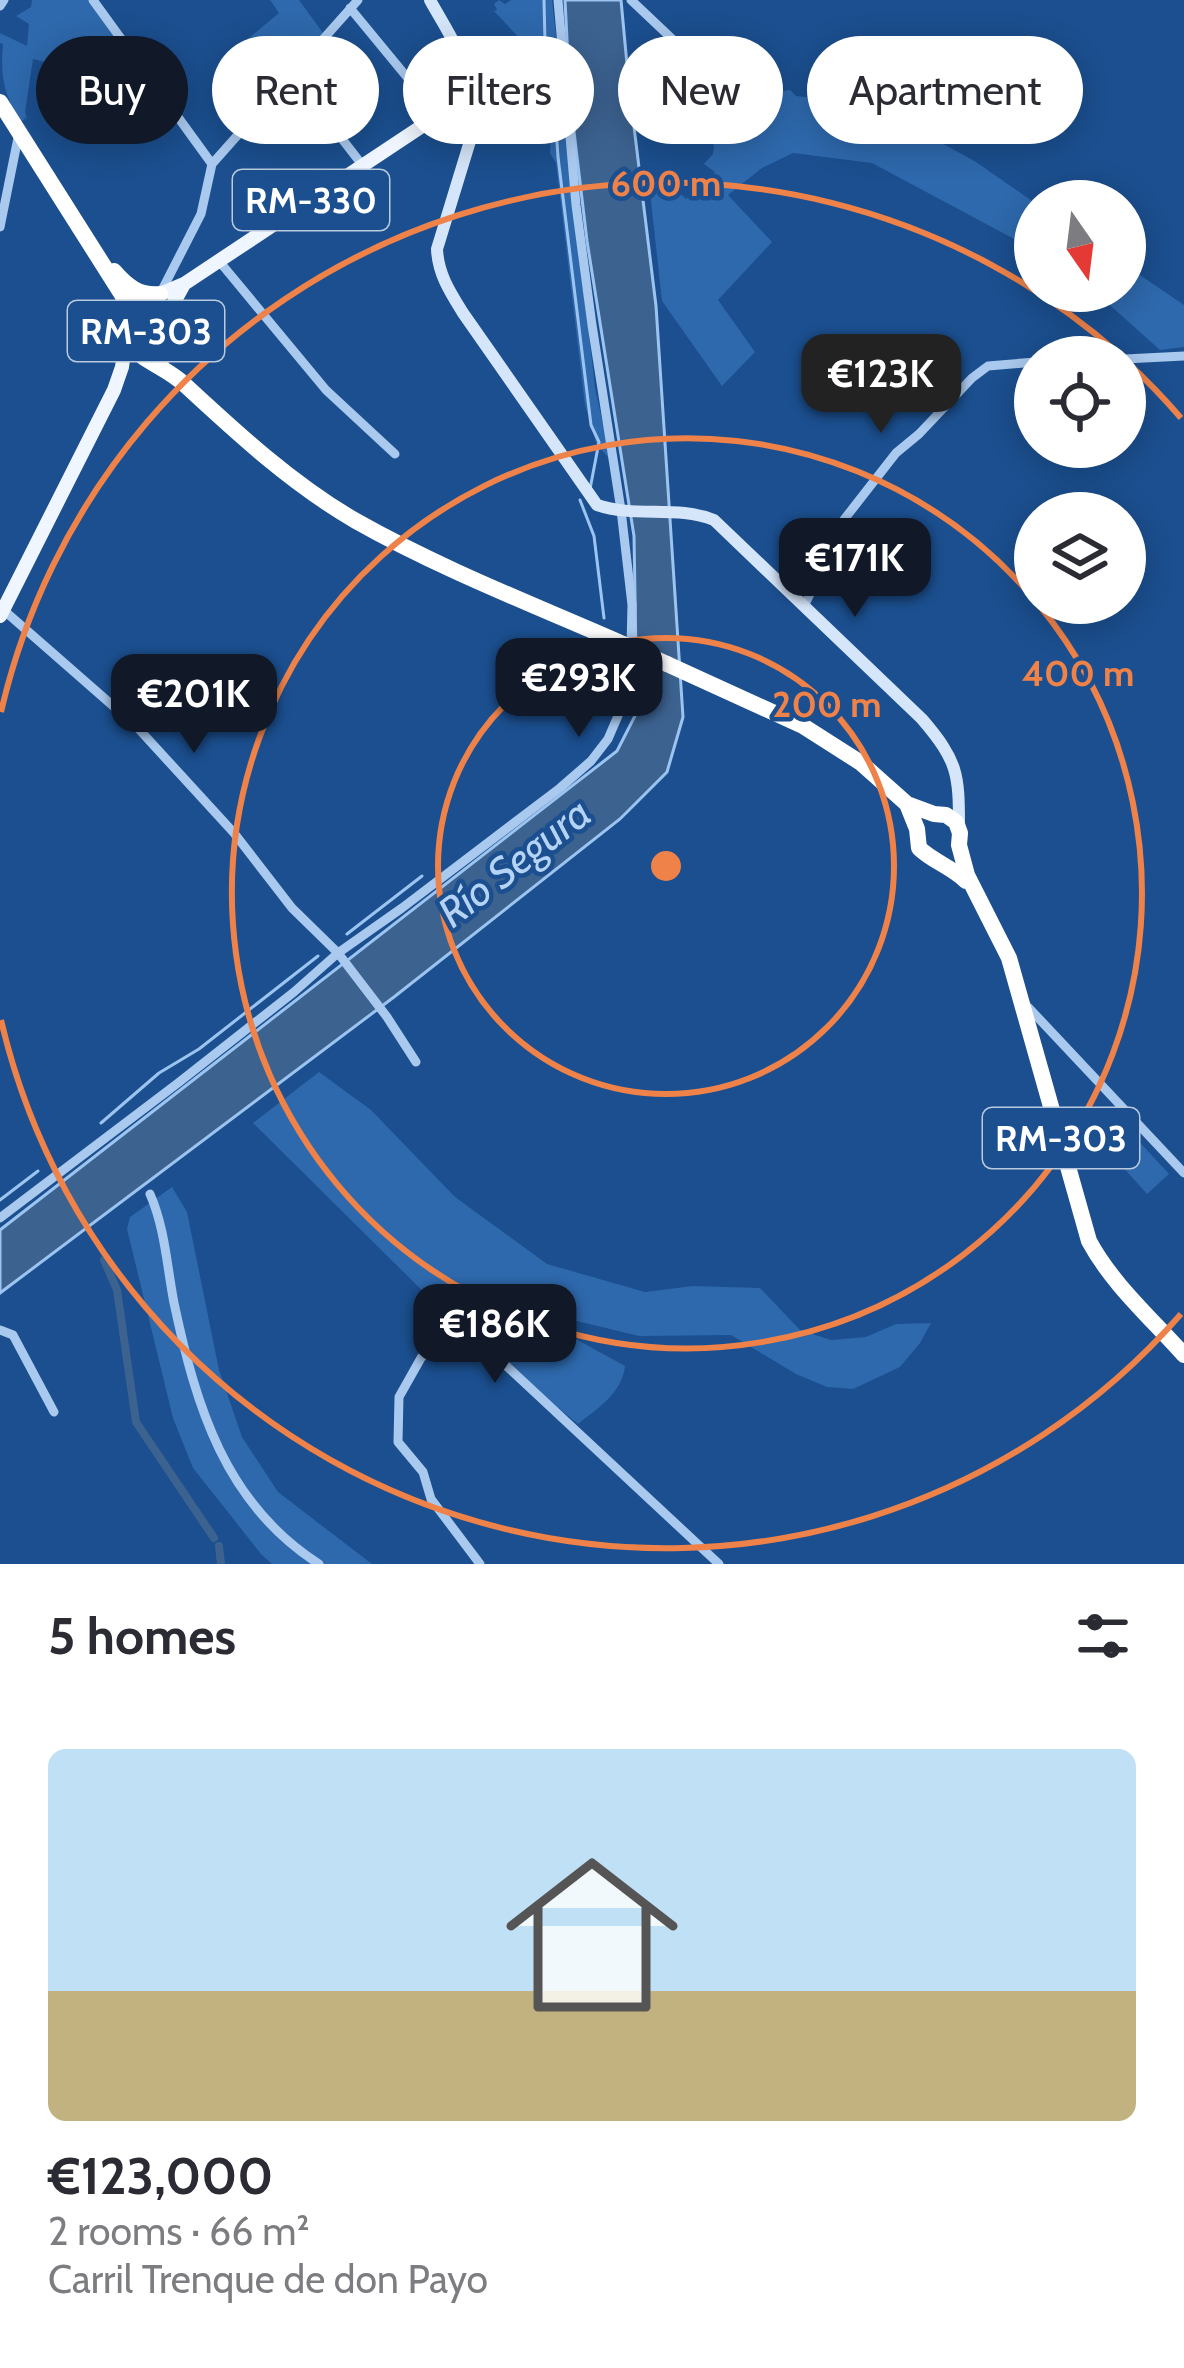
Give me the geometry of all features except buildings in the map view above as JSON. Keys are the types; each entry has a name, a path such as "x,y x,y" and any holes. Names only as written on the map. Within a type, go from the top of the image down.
{"highway":[{"path":"0,102 76,223 113,294 130,346 171,372 231,427"},
{"path":"76,223 116,274 149,304 173,351 231,427"},
{"path":"126,334 149,304"},
{"path":"148,358 165,341 149,304"},
{"name":"RM-303","path":"148,358 149,304"},
{"name":"RM-303","path":"231,427 305,488 354,520 406,548 803,726 861,764 907,804 951,818 967,875 1009,958 1089,1241 1117,1281 1184,1355"},
{"name":"RM-303","path":"907,804 919,848 964,878 978,896"},
{"path":"917,829 923,819 938,814"},
{"path":"936,858 950,855 958,836"}],"main road":[{"name":"RM-330","path":"184,284 403,139"},
{"path":"149,304 168,313 184,284"},
{"path":"149,304 184,284"},
{"path":"1,611 114,390 126,334"},
{"path":"114,390 148,358"}],"street":[{"path":"93,0 212,164"},
{"path":"430,0 449,36"},
{"path":"0,1218 195,1070 338,953 560,788 608,739 630,688 632,605 576,205 559,0"},
{"path":"631,0 669,36"},
{"path":"325,36 354,4 403,69"},
{"path":"0,227 20,133"},
{"path":"149,304 201,214 212,164 230,144"},
{"path":"345,144 362,166"},
{"path":"469,144 439,237 437,262 445,284 590,496 597,505 621,510 699,514 714,520 936,736 953,765 960,800 958,836"},
{"path":"219,261 326,390 394,454"},
{"path":"1146,358 1184,356"},
{"path":"804,606 839,526 896,453 972,378 988,366 1014,364"},
{"path":"1,611 136,726 234,833 292,908 338,953 416,1062"},
{"path":"938,814 960,800"},
{"path":"1020,998 1184,1173"},
{"path":"150,1194 199,1403 221,1459 257,1511 319,1564"},
{"path":"0,1330 14,1335 54,1412"},
{"path":"480,1564 431,1499 423,1472 398,1442 398,1397 436,1341 457,1330 471,1333 719,1564"}],"shaded area":[{"path":"32,0 89,0 115,36 36,36 27,119 20,121 4,84 0,33 27,46 29,24 16,16 31,7"},
{"path":"270,0 299,0 323,33 251,36 279,13"},
{"path":"499,0 505,4 552,0 556,36 517,36 494,11"},
{"path":"783,91 807,97 807,144 943,144 976,162 1014,188 1014,239 872,163 793,153 762,168 728,195 772,242 718,300 755,352 722,386 662,301 650,192 675,188 686,199 715,172 704,164 713,154 713,144 783,144"},
{"path":"550,144 568,144 595,388 611,461 596,443 585,405 556,163"},
{"path":"1146,279 1184,305 1184,347 1160,350 1117,312 1146,312"},
{"path":"319,1072 371,1110 455,1197 547,1264 645,1292 693,1286 760,1288 800,1330 831,1340 866,1337 896,1324 931,1323 900,1367 853,1389 827,1387 796,1374 731,1335 639,1336 556,1316 552,1326 625,1366 614,1392 578,1424 455,1323 253,1123"},
{"path":"1134,1136 1169,1174 1147,1194 1113,1156"},
{"path":"172,1187 187,1212 219,1370 242,1437 278,1492 372,1564 272,1564 193,1468 173,1418 127,1229 130,1217"}],"water":[{"name":"Río Segura","path":"565,0 621,0 624,36 618,36 618,144 636,144 656,306 683,717 667,772 620,819 394,997 0,1293 0,1230 617,751 637,712 634,536 575,144 594,144 594,36 567,36"}],"waterway":[{"path":"544,0 545,36"},
{"path":"557,144 591,425 599,442 590,489"},
{"path":"580,500 594,536 604,618"},
{"name":"Río Segura","path":"347,934 422,876"},
{"path":"101,1123 159,1073 199,1049 318,956"},
{"path":"0,1200 38,1171"},
{"path":"104,1260 117,1290 136,1422 214,1538"},
{"path":"219,1546 221,1564"}]}
